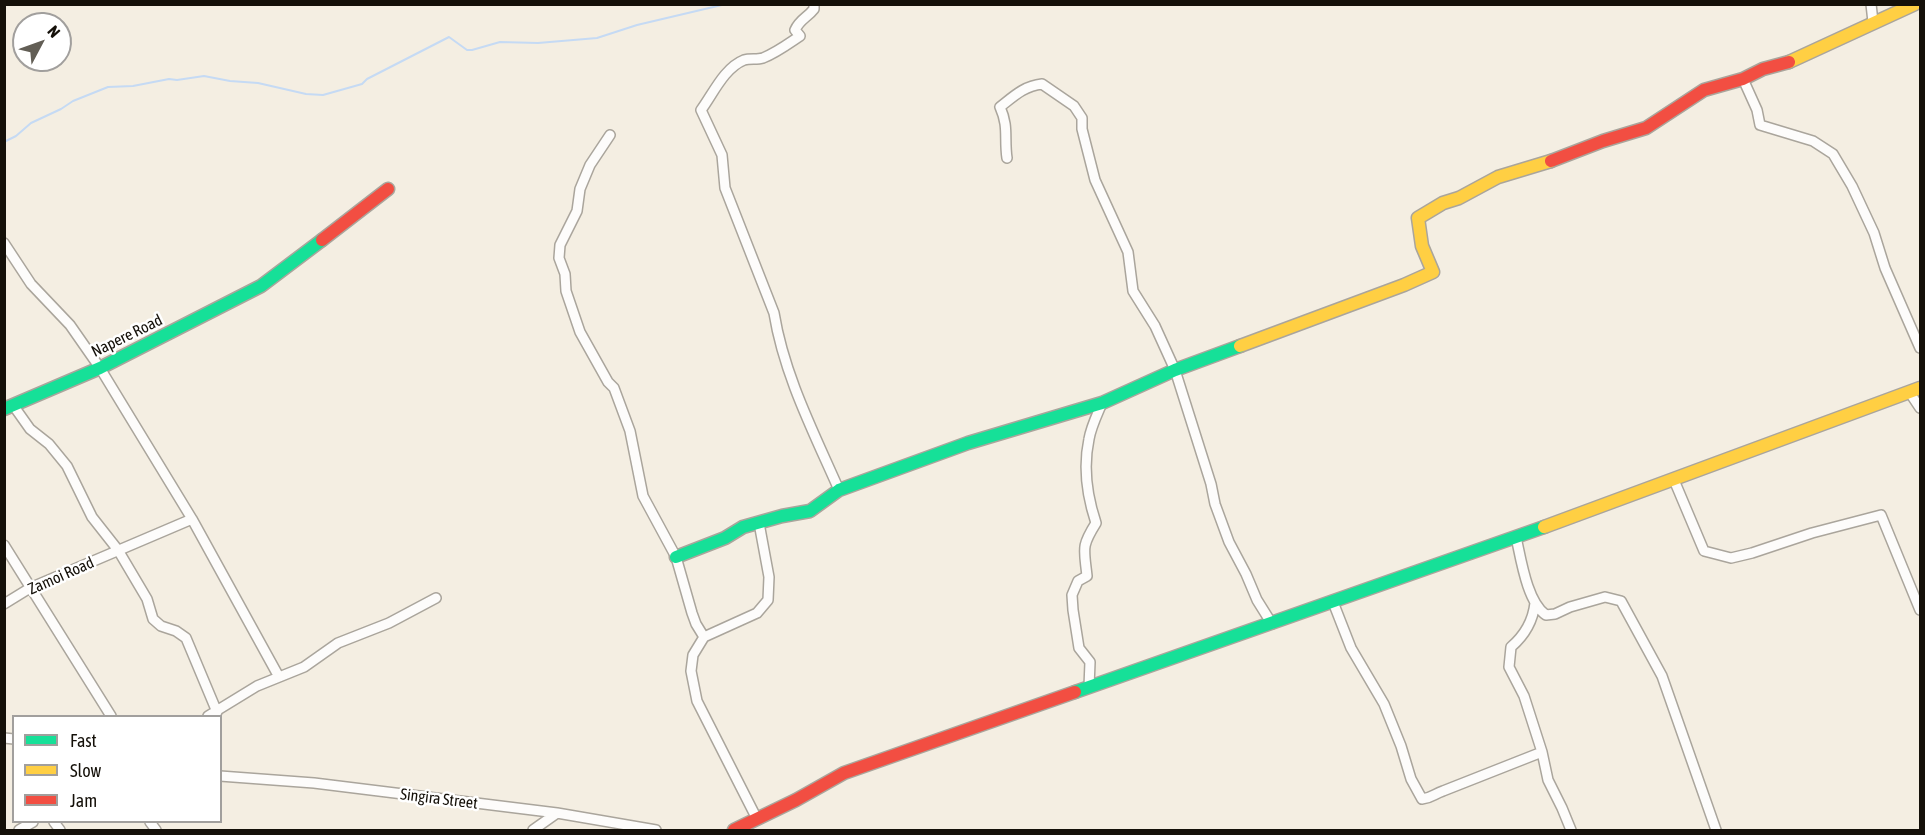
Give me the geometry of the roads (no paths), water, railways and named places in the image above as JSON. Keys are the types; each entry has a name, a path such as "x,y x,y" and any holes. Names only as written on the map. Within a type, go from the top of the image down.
{"street":[{"path":"814,4 814,9 809,16 799,22 795,30 800,36 761,59 745,60 733,67 701,110 722,155 725,188 774,313 776,329 799,398 839,490"},
{"path":"1871,4 1873,22"},
{"path":"676,557 725,538 743,527 782,516 810,512 839,490 968,443 1102,404 1175,370 1433,272 1422,246 1418,218 1443,203 1459,198 1498,177 1646,128 1704,90 1743,79 1763,69 1794,61 1915,4"},
{"path":"1743,79 1761,125 1813,141 1833,154 1852,186 1874,233 1885,268 1920,348"},
{"path":"1007,158 1005,144 1007,130 1000,107 1019,91 1042,84 1074,106 1082,118 1082,129 1095,180 1128,252 1133,291 1155,326 1175,370 1211,484 1215,504 1229,542 1257,600 1272,624"},
{"path":"610,135 590,165 580,189 578,211 560,244 559,258 565,274 566,291 580,332 608,382 614,388 630,431 643,496 676,557 692,613 704,637"},
{"name":"Napere Road","path":"9,407 100,368 261,286 388,189"},
{"path":"4,243 31,284 70,325 100,368 192,519 279,677"},
{"path":"734,831 844,773 1516,537 1915,390 1920,408"},
{"path":"1089,687 1090,662 1079,648 1072,595 1078,581 1087,576 1084,546 1086,538 1096,523 1087,489 1087,463 1089,438 1102,404"},
{"path":"9,407 30,429 49,444 67,466 92,517 118,550 147,599 153,620 161,627 176,630 186,638 213,714 257,686 304,667 338,643 389,623 436,598"},
{"path":"1674,480 1704,551 1731,558 1881,514 1920,610"},
{"name":"Zamoi Road","path":"4,604 30,588 192,519"},
{"path":"757,819 697,701 691,671 693,655 704,637 757,613 768,600 769,577 759,523"},
{"path":"1516,537 1526,578 1535,603 1541,612 1546,615 1555,614 1605,597 1621,601 1662,676 1716,831"},
{"path":"4,545 110,715"},
{"path":"1333,602 1351,648 1384,704 1415,790 1422,799 1431,799 1441,792 1542,752"},
{"path":"1535,603 1533,617 1520,640 1511,647 1509,667 1524,696 1542,752 1548,780 1570,831"},
{"name":"Singira Street","path":"222,776 314,783 557,813 656,831"},
{"path":"533,831 557,813"}],"waterway":[{"path":"4,142 16,136 31,123 73,101 108,87 133,86 169,79 204,76 323,95 362,84 367,79 449,37 467,50 500,42 538,43 597,38 637,25 726,4"}]}
